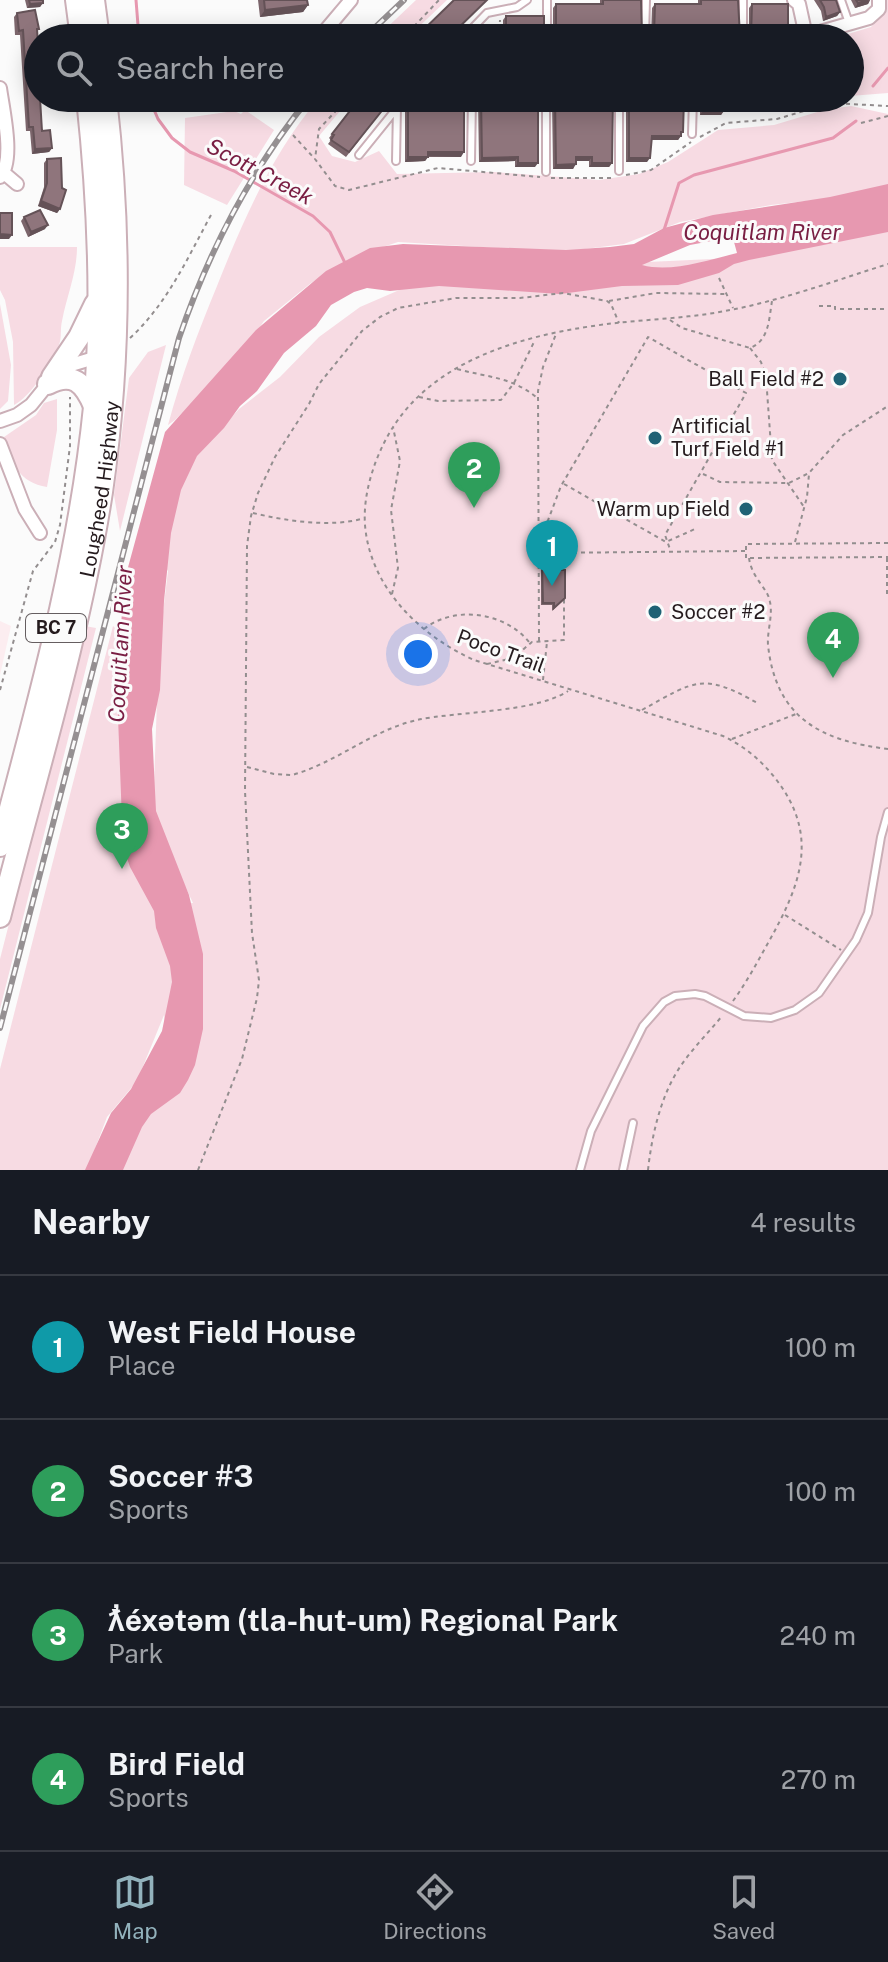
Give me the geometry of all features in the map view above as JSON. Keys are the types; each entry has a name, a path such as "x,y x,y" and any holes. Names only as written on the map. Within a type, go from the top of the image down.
{"main road":[{"path":"76,0 79,24"},
{"path":"94,0 97,24"},
{"name":"Lougheed Highway","path":"0,846 54,638 84,480 94,406 106,355 99,293 97,199 88,112"},
{"name":"Lougheed Highway","path":"0,917 88,572 107,454 106,355 116,242 107,112"},
{"path":"50,381 79,337 99,293"},
{"path":"50,381 61,378 78,382 86,389 94,406"}],"street":[{"path":"331,24 351,0"},
{"path":"794,0 799,4 803,24"},
{"path":"846,24 876,14 879,0"},
{"path":"0,88 8,159 2,175 17,184"},
{"path":"0,421 24,410 67,365 106,355"},
{"path":"0,444 21,499 40,533"}],"lane":[{"path":"476,24 487,13 517,7 527,0"},
{"path":"547,0 547,24"},
{"path":"645,24 646,0"},
{"path":"743,0 743,24"},
{"path":"841,0 849,23"},
{"path":"359,155 392,112"},
{"path":"396,161 397,112"},
{"path":"471,161 472,112"},
{"path":"546,112 546,172"},
{"path":"619,112 619,171"},
{"path":"692,134 693,112"},
{"path":"580,1170 591,1131 643,1026 657,1007 675,996 687,994 705,996 744,1016 777,1017 795,1010 819,993 847,953 870,907 888,812"},
{"path":"623,1170 633,1123"}],"path":[{"path":"416,24 439,0"},
{"path":"500,14 500,24"},
{"path":"864,105 888,106"},
{"path":"315,159 319,129 335,112"},
{"path":"293,135 335,186 349,190 438,168 582,180 651,170 694,140 726,123 777,119 801,112"},
{"path":"861,123 888,116"},
{"path":"106,355 146,323 172,289 211,215"},
{"name":"Poco Trail","path":"648,1170 653,1134 673,1079 683,1062 728,1008 784,914 802,863 799,821 772,773 748,750 731,740 487,664 458,652 423,629 392,595 368,549 365,518 368,489 377,458 393,425 418,396 456,368 482,355 557,333 733,309 888,264"},
{"path":"719,278 733,309"},
{"path":"198,1170 233,1085 259,980 252,933 244,663 247,546 252,513 275,457 319,384 362,331 398,308 456,298 520,298 563,293 608,302 656,293 726,294"},
{"path":"750,348 761,342 765,335 772,299"},
{"path":"608,302 619,323"},
{"path":"819,306 888,309"},
{"path":"669,318 682,328 750,348 761,362 769,393 770,456 804,507"},
{"path":"539,641 538,398 543,367 557,333"},
{"path":"539,544 564,484 648,337 746,393 665,535 671,552"},
{"path":"418,396 430,400 499,401 514,383 535,339"},
{"path":"456,368 493,375 514,383 538,398"},
{"path":"701,473 720,482 788,483 809,473 843,435 888,406"},
{"path":"392,595 398,568 391,510 400,461 393,425"},
{"path":"794,544 809,473"},
{"path":"787,488 788,483"},
{"path":"564,484 666,542"},
{"path":"252,513 276,519 346,523 365,518"},
{"path":"666,542 695,529"},
{"path":"888,543 746,544 746,558 749,558 755,579 767,593 770,602 768,638 773,671 782,693 797,714 831,738 888,749"},
{"path":"539,553 746,551"},
{"path":"557,553 557,570 565,569"},
{"path":"749,558 887,557 887,598"},
{"path":"487,664 513,658 530,643 564,640 564,598"},
{"path":"423,629 445,616 471,616 504,621 514,626 530,643"},
{"path":"543,681 547,640"},
{"path":"641,711 677,689 703,682 731,688 759,704"},
{"path":"246,766 274,774 292,775 400,725 546,700 570,689"},
{"path":"731,740 797,714"},
{"path":"784,914 847,953"}],"shaded area":[{"path":"416,0 447,0 422,24 391,24"},
{"path":"880,0 888,0 888,93 864,95 864,29 871,27 883,13"},
{"path":"864,109 888,114 888,188 680,222 624,244 561,252 398,242 353,257 311,283 264,321 240,356 168,425 178,390 227,261 273,164 308,112 339,112 319,136 332,156 355,162 379,151 397,174 494,172 599,180 639,174 668,162 718,130 774,125 817,112 864,112"},
{"path":"227,112 248,112 274,130 227,205 184,185 185,118"},
{"path":"888,230 888,1170 115,1170 166,1038 164,1015 137,1081 107,1117 87,1170 0,1170 0,1069 113,626 125,637 181,480 195,457 239,409 280,377 319,337 360,307 404,288 457,271 755,257","holes":["156,551 168,571 159,645 154,784 150,724","176,867 193,903 160,904"]},
{"path":"0,247 77,247 59,345 46,370 14,405 13,342 5,300 0,290"},
{"path":"0,304 11,365 8,401 0,409"},
{"path":"166,345 120,531 114,495 129,378 148,352"},
{"path":"57,399 57,430 47,487 30,481 17,470 4,437 36,415 44,403"},
{"path":"0,621 11,626 0,675"},
{"path":"85,626 96,628 0,1009 0,959"}],"water":[{"name":"Coquitlam River","path":"888,184 888,232 749,260 678,285 622,286 560,294 439,286 390,291 367,288 354,292 331,305 316,326 284,353 257,391 197,456 181,490 171,533 160,690 152,729 156,811 189,895 203,954 203,1029 195,1065 188,1080 180,1093 151,1114 123,1170 85,1170 111,1113 131,1089 162,1031 172,982 154,911 130,867 123,846 118,717 124,582 165,432 256,330 326,271 370,248 403,244 566,250 610,247 634,244 664,228 713,215 830,197","holes":["722,239 734,242 737,253 714,259 677,267 642,265 690,245"]}],"building":[{"path":"29,0 43,0 43,3 30,4"},
{"path":"264,0 307,0 308,5 265,10"},
{"path":"454,0 487,0 462,24 429,24"},
{"path":"603,0 641,0 642,24 556,24 556,4 603,4"},
{"path":"701,0 738,0 739,24 654,24 655,4 701,4"},
{"path":"820,0 836,0 840,12 826,17"},
{"path":"752,4 788,4 788,24 751,24"},
{"path":"35,10 38,24 24,24 24,46 23,30 19,31 17,13"},
{"path":"506,16 544,16 544,24 506,24"},
{"path":"28,112 41,112 42,131 50,130 52,148 35,149 33,127 29,127"},
{"path":"349,112 381,112 349,152 331,140 332,134"},
{"path":"408,112 464,112 464,152 428,152 428,157 408,157"},
{"path":"481,112 538,112 538,163 518,163 518,157 482,158"},
{"path":"555,112 613,112 612,163 592,163 592,157 576,157 576,164 556,165"},
{"path":"629,112 684,112 681,136 652,136 650,158 629,158"},
{"path":"61,158 62,188 66,190 60,209 41,201 47,183 47,159"},
{"path":"40,210 48,225 31,232 24,217"},
{"path":"0,213 12,213 12,235 0,234"},
{"path":"542,564 554,564 554,570 565,570 565,598 554,608 554,603 543,603"}],"waterway":[{"name":"Scott Creek","path":"136,0 138,24"},
{"path":"873,86 888,68"},
{"name":"Scott Creek","path":"155,112 172,138 190,152 234,171 313,216 330,232 346,265"},
{"path":"664,230 679,183 694,175 833,138 856,121"}],"railway":[{"path":"379,24 404,0"},
{"path":"0,1028 179,338 218,242 250,182 298,112"}],"place":[{"name":"Ball Field #2","path":"840,379"},
{"name":"Artificial Turf Field #1","path":"655,438"},
{"name":"Soccer #3","path":"474,508"},
{"name":"Warm up Field","path":"746,509"},
{"name":"West Field House","path":"552,586"},
{"name":"Soccer #2","path":"655,612"},
{"name":"Bird Field","path":"833,678"},
{"name":"ƛ̓éxətəm (tla-hut-um) Regional Park","path":"122,869"}]}
